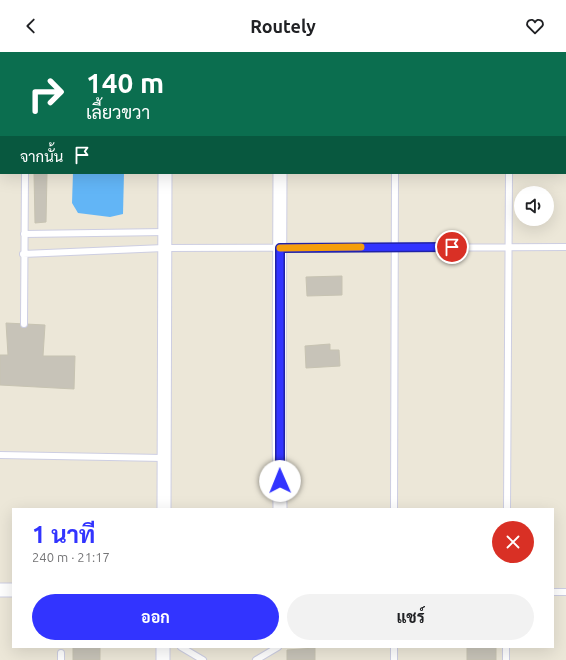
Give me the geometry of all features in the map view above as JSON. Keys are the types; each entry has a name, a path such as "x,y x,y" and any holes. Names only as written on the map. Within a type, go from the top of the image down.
{"street":[{"path":"164,508 165,174"},
{"path":"280,174 280,508"},
{"path":"0,590 12,590"},
{"path":"163,648 163,660"}],"lane":[{"path":"24,324 23,254 25,174"},
{"path":"394,508 395,174"},
{"path":"507,508 509,174"},
{"path":"24,234 165,232"},
{"path":"23,254 164,248 566,247"},
{"path":"0,455 163,458"},
{"path":"554,592 566,592"},
{"path":"183,648 203,660"},
{"path":"256,660 276,648"},
{"path":"394,648 394,660"},
{"path":"506,648 506,660"},
{"path":"61,653 61,660"}],"water":[{"path":"73,174 124,174 123,214 110,217 78,213 72,203"}],"building":[{"path":"34,174 47,174 46,222 35,223"},
{"path":"342,276 342,295 307,296 306,277"},
{"path":"6,323 45,325 43,356 75,356 74,389 0,385 0,355 8,355"},
{"path":"330,344 330,350 339,350 340,366 306,368 305,346"},
{"path":"73,648 100,648 100,660 73,660"},
{"path":"315,648 315,660 287,660 287,650"},
{"path":"467,648 496,648 496,660 467,660"}],"slow traffic":[{"path":"280,248 361,247"}],"route":[{"path":"280,481 280,248 452,247"}]}
